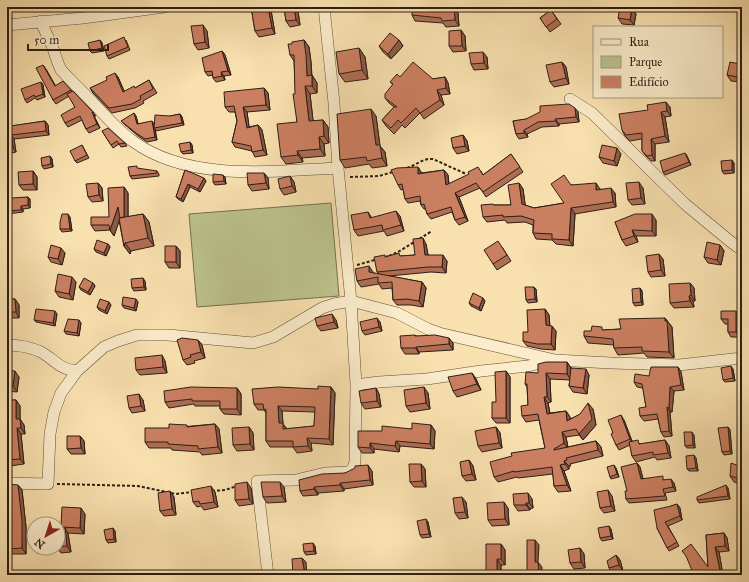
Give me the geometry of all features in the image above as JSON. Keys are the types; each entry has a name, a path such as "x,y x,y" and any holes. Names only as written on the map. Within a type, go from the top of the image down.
{"street":[{"path":"7,25 83,18 164,7"},
{"path":"268,575 257,481 296,480 325,473 349,472 353,468 355,462 356,385 351,301 338,173 334,103 324,7"},
{"path":"41,21 46,35 52,45 56,61 61,70 115,126 134,142 156,155 175,162 210,170 338,173"},
{"path":"570,99 592,113 685,204 731,242 738,247 742,247"},
{"path":"7,483 48,484 50,434 54,412 61,393 77,370 104,348 128,337 137,335 168,335 254,343 277,335 322,308 351,301 397,313 428,330 555,360 679,364 742,358"},
{"path":"7,345 30,348 42,353 64,369 77,370"},
{"path":"356,385 428,379 528,366 555,360"}],"path":[{"path":"406,168 428,158 466,174"},
{"path":"338,173 360,176 379,176 399,170"},
{"path":"386,257 398,252 432,231"},
{"path":"348,268 379,259"},
{"path":"48,484 138,486 176,494 198,492"},
{"path":"212,491 225,490 238,486"}],"green space":[{"path":"331,203 339,296 197,307 189,214"}],"building":[{"path":"251,7 268,7 272,28 255,31"},
{"path":"284,7 294,7 296,20 286,21"},
{"path":"418,7 431,7 431,9 454,7 455,20 442,21 441,18 412,15 412,10 418,10"},
{"path":"620,7 632,8 630,20 618,18"},
{"path":"551,10 557,19 546,27 540,18"},
{"path":"203,25 205,42 194,44 191,26"},
{"path":"461,30 462,46 449,46 449,31"},
{"path":"390,33 399,40 388,54 379,46"},
{"path":"124,37 128,47 107,56 104,46"},
{"path":"100,40 102,48 90,51 88,43"},
{"path":"304,40 307,76 312,75 312,86 305,86 309,121 323,120 324,136 319,137 320,149 297,151 298,155 281,157 277,124 297,122 293,94 295,94 294,55 290,55 288,44"},
{"path":"359,48 362,70 339,74 336,52"},
{"path":"222,51 228,71 221,72 222,76 213,78 212,71 205,72 202,58"},
{"path":"483,52 484,63 471,64 469,53"},
{"path":"413,62 433,79 445,77 446,88 437,90 440,100 420,113 416,108 401,123 398,120 391,128 382,120 394,107 397,107 385,98 385,94 393,84 390,82 397,74 400,77"},
{"path":"562,62 566,78 550,82 546,65"},
{"path":"730,62 740,64 737,77 727,75"},
{"path":"43,65 55,86 63,81 71,90 53,100 36,68"},
{"path":"115,73 123,92 134,86 135,88 149,80 153,89 140,96 141,99 132,104 109,108 90,88 107,80 106,77"},
{"path":"41,82 43,94 35,97 34,95 25,100 21,89"},
{"path":"264,88 266,105 243,107 247,128 258,125 263,150 252,152 251,146 232,142 237,121 234,106 225,107 224,92"},
{"path":"73,91 93,112 97,124 86,129 80,116 65,123 61,115 75,107 67,94"},
{"path":"666,102 667,111 661,112 665,136 651,139 652,155 647,156 642,151 642,133 626,135 622,130 619,114 648,110 647,105"},
{"path":"569,104 575,108 576,117 555,119 556,121 538,122 524,130 524,133 516,134 513,121 526,119 540,112 540,106"},
{"path":"371,109 376,145 380,145 382,158 367,161 366,157 340,160 337,114"},
{"path":"134,113 137,124 152,121 155,137 145,139 121,121"},
{"path":"180,114 182,123 154,128 155,115 170,116"},
{"path":"7,119 10,126 45,121 46,131 11,135 13,148 7,149"},
{"path":"108,128 125,143 119,144 117,141 111,145 102,131"},
{"path":"463,135 465,146 453,148 451,138"},
{"path":"190,142 191,150 181,152 179,144"},
{"path":"82,145 87,155 75,161 70,151"},
{"path":"602,145 617,148 614,161 599,157"},
{"path":"685,153 689,162 663,172 660,161"},
{"path":"511,154 520,167 483,192 476,183 455,193 465,217 455,220 451,207 427,214 424,204 421,205 420,196 405,199 402,184 398,185 391,170 397,168 418,167 418,174 444,170 446,185 469,174 468,172 478,167 483,175"},
{"path":"50,156 51,164 42,166 41,158"},
{"path":"732,160 732,170 722,171 721,161"},
{"path":"137,166 137,168 157,171 157,173 130,176 128,167"},
{"path":"185,170 204,178 198,189 188,184 181,199 176,197"},
{"path":"33,171 33,184 19,185 18,172"},
{"path":"247,173 264,173 266,183 248,185"},
{"path":"213,174 223,175 224,181 213,182"},
{"path":"564,175 571,185 596,183 596,190 611,188 613,202 571,208 569,240 552,239 552,234 533,233 534,220 521,216 503,217 503,215 483,217 481,205 511,205 508,185 519,183 522,204 534,208 564,203 551,184"},
{"path":"290,176 292,186 280,189 278,179"},
{"path":"639,182 641,198 628,200 626,183"},
{"path":"98,183 99,195 88,197 86,184"},
{"path":"124,187 124,217 120,218 118,207 110,230 109,225 91,225 91,217 109,217 108,188"},
{"path":"28,197 28,205 21,206 21,210 7,211 7,202 11,201 11,198"},
{"path":"396,211 401,225 383,230 382,225 354,230 351,215 368,212 370,218"},
{"path":"62,214 68,214 70,229 60,229"},
{"path":"143,214 148,238 125,243 124,246 119,218"},
{"path":"635,214 652,214 652,231 632,230 634,236 622,240 615,222"},
{"path":"423,238 425,255 443,255 442,267 377,272 374,257 385,255 385,257 399,253 400,256 415,255 413,239"},
{"path":"97,240 108,244 104,253 94,249"},
{"path":"498,241 507,255 493,264 484,250"},
{"path":"707,242 720,245 717,260 704,257"},
{"path":"51,245 61,248 58,259 48,257"},
{"path":"165,246 176,246 176,262 165,262"},
{"path":"659,254 661,270 648,272 646,256"},
{"path":"369,266 369,272 422,282 419,301 407,299 393,300 392,282 378,283 378,277 357,281 355,269"},
{"path":"58,274 72,277 69,294 55,291"},
{"path":"84,278 93,283 88,292 79,287"},
{"path":"143,278 144,287 132,288 131,279"},
{"path":"690,283 690,301 670,303 669,284"},
{"path":"525,287 534,287 535,299 526,300"},
{"path":"640,288 641,302 633,303 632,289"},
{"path":"473,293 483,298 479,308 469,303"},
{"path":"123,297 136,299 134,308 122,305"},
{"path":"7,299 15,299 16,312 7,312"},
{"path":"100,299 109,302 105,311 97,307"},
{"path":"36,309 55,311 53,323 34,320"},
{"path":"545,309 546,325 552,326 551,344 537,344 523,341 523,332 528,332 527,310"},
{"path":"721,311 736,311 736,332 728,332 728,319 721,319"},
{"path":"332,314 334,322 317,326 315,318"},
{"path":"377,318 379,327 362,331 360,322"},
{"path":"665,318 665,321 667,321 669,352 642,351 642,347 614,348 613,339 584,336 584,331 591,331 592,326 602,327 602,330 621,329 619,319"},
{"path":"68,319 79,320 77,333 64,331"},
{"path":"435,335 449,338 449,344 416,348 401,348 400,336"},
{"path":"182,338 198,340 201,352 190,355 191,357 183,360 177,340"},
{"path":"162,355 163,367 136,370 135,358"},
{"path":"546,362 567,362 567,374 546,373 547,397 544,397 547,414 566,411 567,421 580,414 588,403 592,419 579,434 576,429 562,432 564,443 554,450 596,441 598,450 566,458 567,460 564,461 565,464 560,465 567,485 554,486 552,467 514,471 494,477 490,462 512,456 511,453 545,448 538,414 522,416 521,406 528,405 527,384 525,384 526,372 538,373 538,364"},
{"path":"731,366 733,378 723,380 721,368"},
{"path":"651,367 678,367 681,385 670,387 669,408 667,407 669,431 661,432 657,414 640,416 639,408 646,407 642,384 634,382 635,374 649,376"},
{"path":"571,368 586,369 583,388 569,386"},
{"path":"7,370 15,371 13,386 7,386"},
{"path":"506,371 506,418 492,418 492,402 496,402 495,372"},
{"path":"472,373 477,384 453,391 448,377"},
{"path":"318,386 331,387 329,439 307,438 308,446 293,447 293,441 266,441 266,409 264,410 263,404 254,404 252,389 278,387 318,389","holes":["278,406 315,407 314,426 283,429 283,423 279,423"]},
{"path":"191,387 237,388 237,409 220,409 220,401 192,401 192,399 165,402 164,391"},
{"path":"424,387 426,403 406,406 404,390"},
{"path":"376,388 377,401 361,403 359,391"},
{"path":"139,394 141,406 129,408 127,396"},
{"path":"7,400 16,400 16,419 20,419 21,428 17,428 20,459 7,460"},
{"path":"621,415 630,439 616,445 611,434 613,433 608,420"},
{"path":"412,423 431,425 430,444 396,441 395,446 370,443 370,448 358,447 358,431 382,431 382,426 412,429"},
{"path":"169,424 187,425 187,427 215,424 218,447 198,449 198,446 168,444 168,442 145,442 145,428 169,428"},
{"path":"249,427 250,444 233,445 232,428"},
{"path":"496,427 499,443 478,446 475,431"},
{"path":"728,427 730,451 722,452 718,428"},
{"path":"684,432 692,432 693,445 685,446"},
{"path":"67,436 80,436 81,448 67,449"},
{"path":"638,440 639,444 665,440 668,453 653,455 653,452 632,456 629,442"},
{"path":"694,455 696,468 687,469 686,456"},
{"path":"469,460 472,474 462,476 460,462"},
{"path":"637,463 641,479 663,476 663,480 671,479 673,487 663,489 665,496 626,499 625,491 627,491 621,467"},
{"path":"731,463 742,467 742,479 730,476"},
{"path":"409,464 421,464 422,481 410,482"},
{"path":"368,465 370,480 340,483 340,485 314,487 314,489 300,491 299,480 322,474 345,473 355,468 355,466"},
{"path":"614,465 617,474 610,477 607,467"},
{"path":"247,482 249,499 235,500 235,484"},
{"path":"261,482 280,482 282,496 263,497"},
{"path":"7,484 18,485 22,521 22,548 7,549 7,530 9,530"},
{"path":"726,485 728,496 697,500 697,497"},
{"path":"211,486 214,502 200,504 199,501 193,502 191,490"},
{"path":"608,490 611,506 600,508 597,492"},
{"path":"170,491 172,509 160,511 158,493"},
{"path":"528,493 529,503 526,503 526,505 514,505 513,494"},
{"path":"462,497 465,512 455,513 453,498"},
{"path":"504,502 505,519 488,520 487,503"},
{"path":"677,504 680,516 665,522 677,542 667,548 657,528 654,510"},
{"path":"62,507 81,508 80,528 66,527 66,516 62,516"},
{"path":"426,519 429,534 420,535 417,521"},
{"path":"609,526 611,536 600,538 598,528"},
{"path":"113,528 114,539 106,540 104,530"},
{"path":"724,533 725,546 715,547 721,575 694,575 686,556 682,551 691,544 708,567 706,535"},
{"path":"527,540 535,540 535,562 538,562 539,575 527,575"},
{"path":"313,543 314,551 304,552 303,544"},
{"path":"486,544 501,544 501,559 497,559 497,575 486,575"},
{"path":"580,548 581,562 570,563 568,550"},
{"path":"616,555 619,565 609,568 607,561"},
{"path":"302,558 305,575 293,575 292,559"},
{"path":"225,571 226,575 217,575 217,572"}]}
